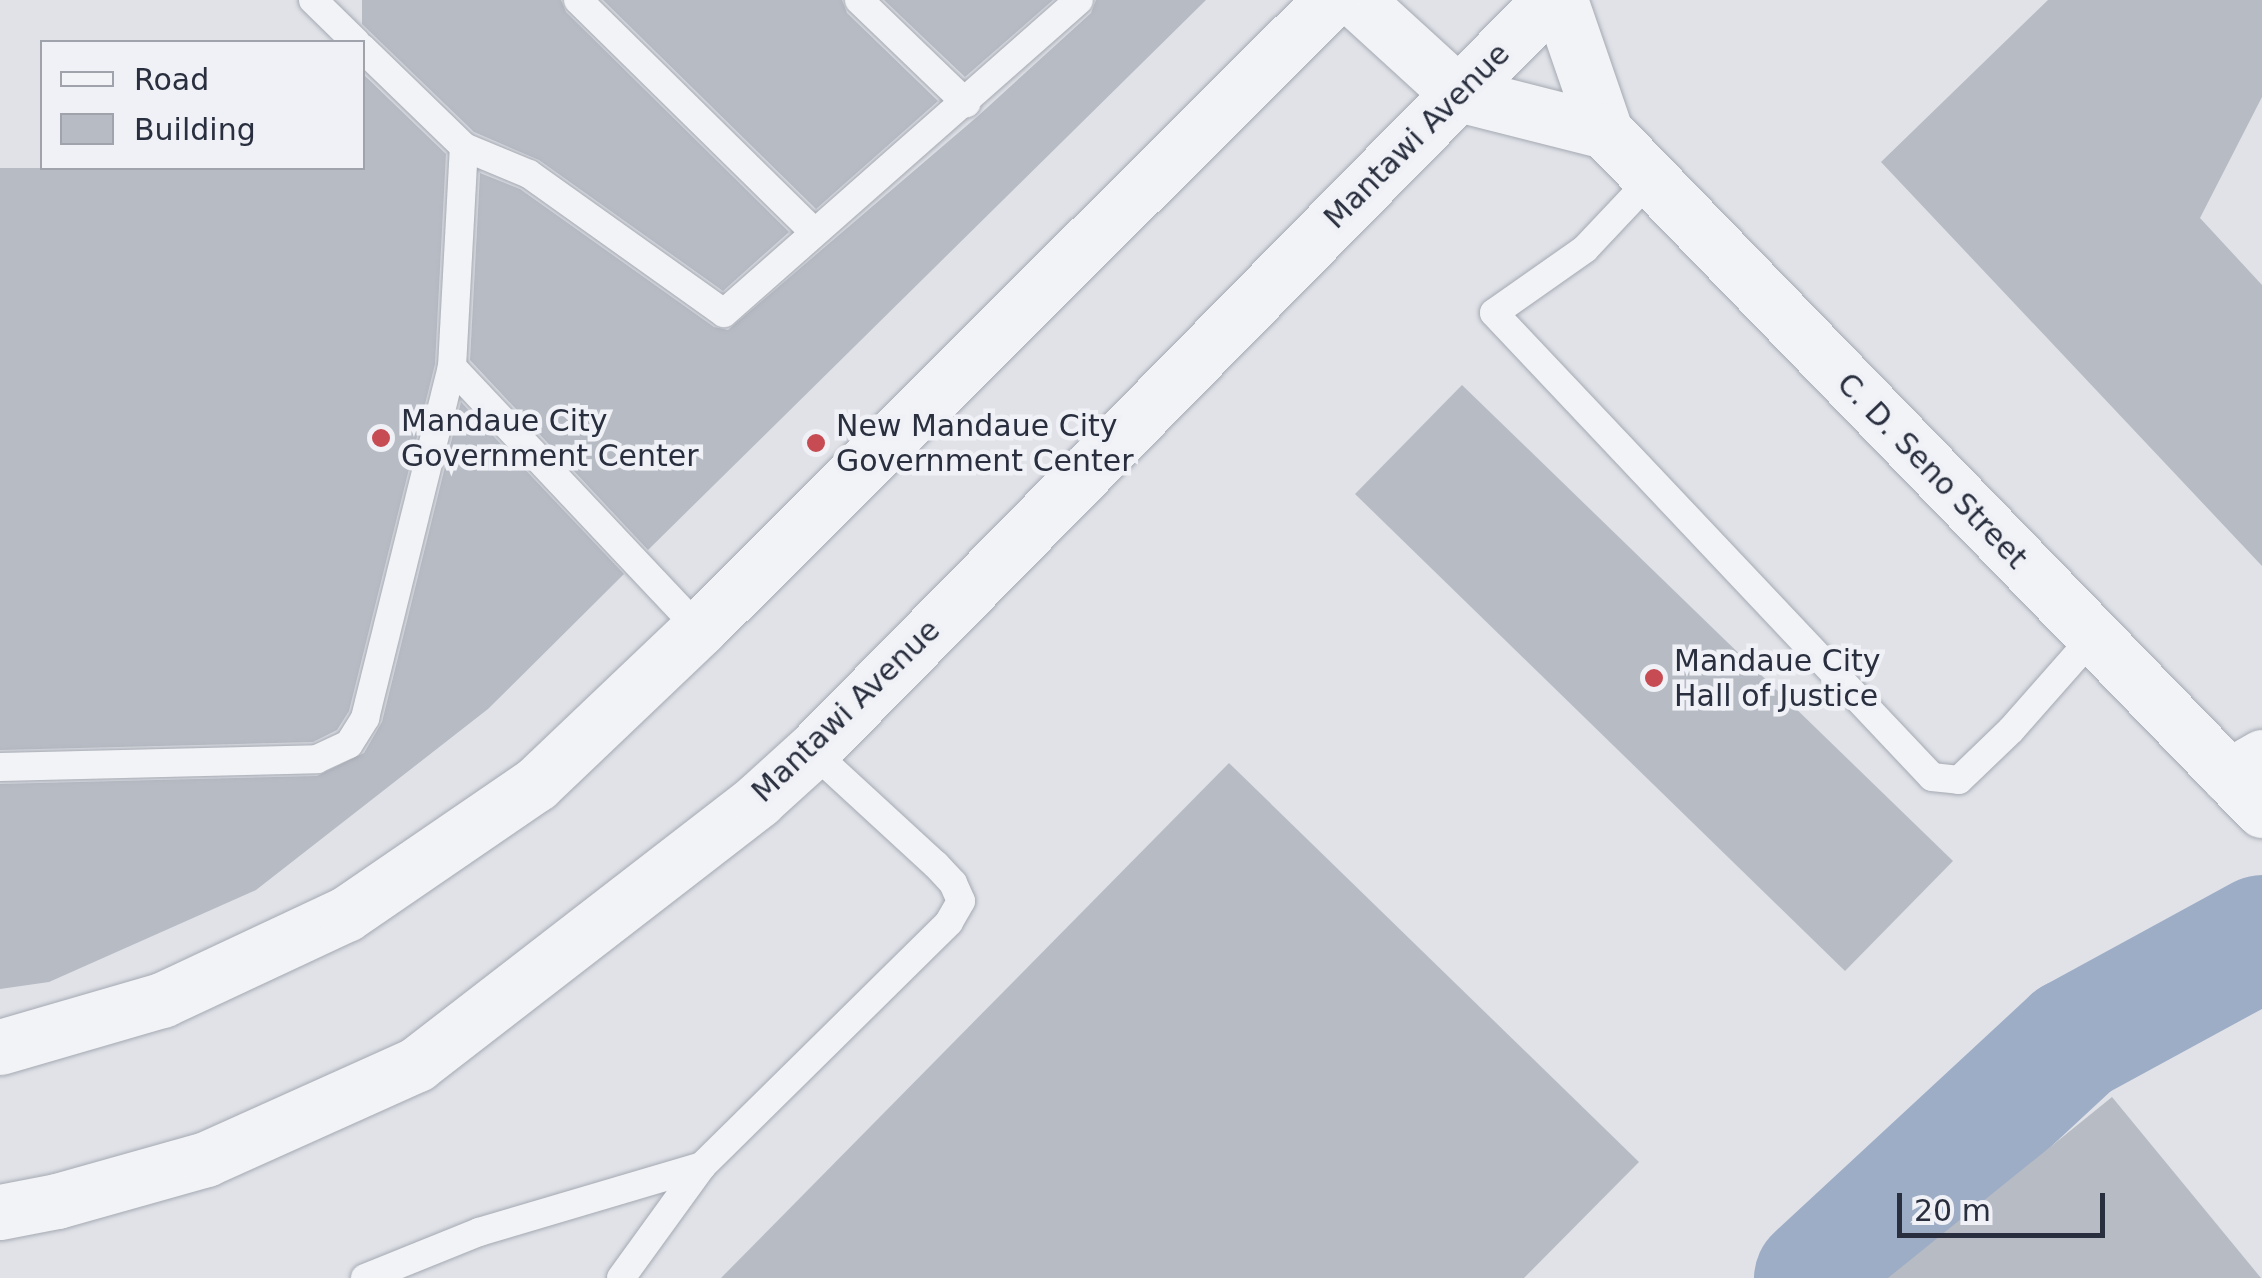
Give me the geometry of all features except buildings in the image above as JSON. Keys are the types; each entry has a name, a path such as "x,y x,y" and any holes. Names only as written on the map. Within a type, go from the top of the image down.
{"street":[{"path":"0,1047 162,1000 346,914 536,784 699,629 1331,0"},
{"path":"1356,0 1459,94 1605,131"},
{"name":"Mantawi Avenue","path":"0,1212 57,1201 206,1160 418,1064 758,800 812,751 1550,0"},
{"name":"C. D. Seno Street","path":"1560,0 1605,131 2093,636 2251,781"}],"lane":[{"path":"313,0 354,40"},
{"path":"578,0 812,230"},
{"path":"859,0 966,103"},
{"path":"365,51 464,148 529,174 724,313 812,230 966,103 1078,0"},
{"path":"0,767 318,759 348,744 365,718 452,367 464,148"},
{"path":"1649,180 1584,248 1494,313 1932,777 1959,780 2011,730 2093,636"},
{"path":"452,367 699,629"},
{"path":"620,1278 702,1166 949,922 960,901 954,884 936,865 812,751"},
{"path":"365,1278 479,1232 702,1166"}],"waterway":[{"path":"1816,1278 2073,1040 2262,937"}],"place":[{"name":"Mandaue City Government Center","path":"381,438"},
{"name":"New Mandaue City Government Center","path":"816,443"},
{"name":"Mandaue City Hall of Justice","path":"1654,678"}]}
